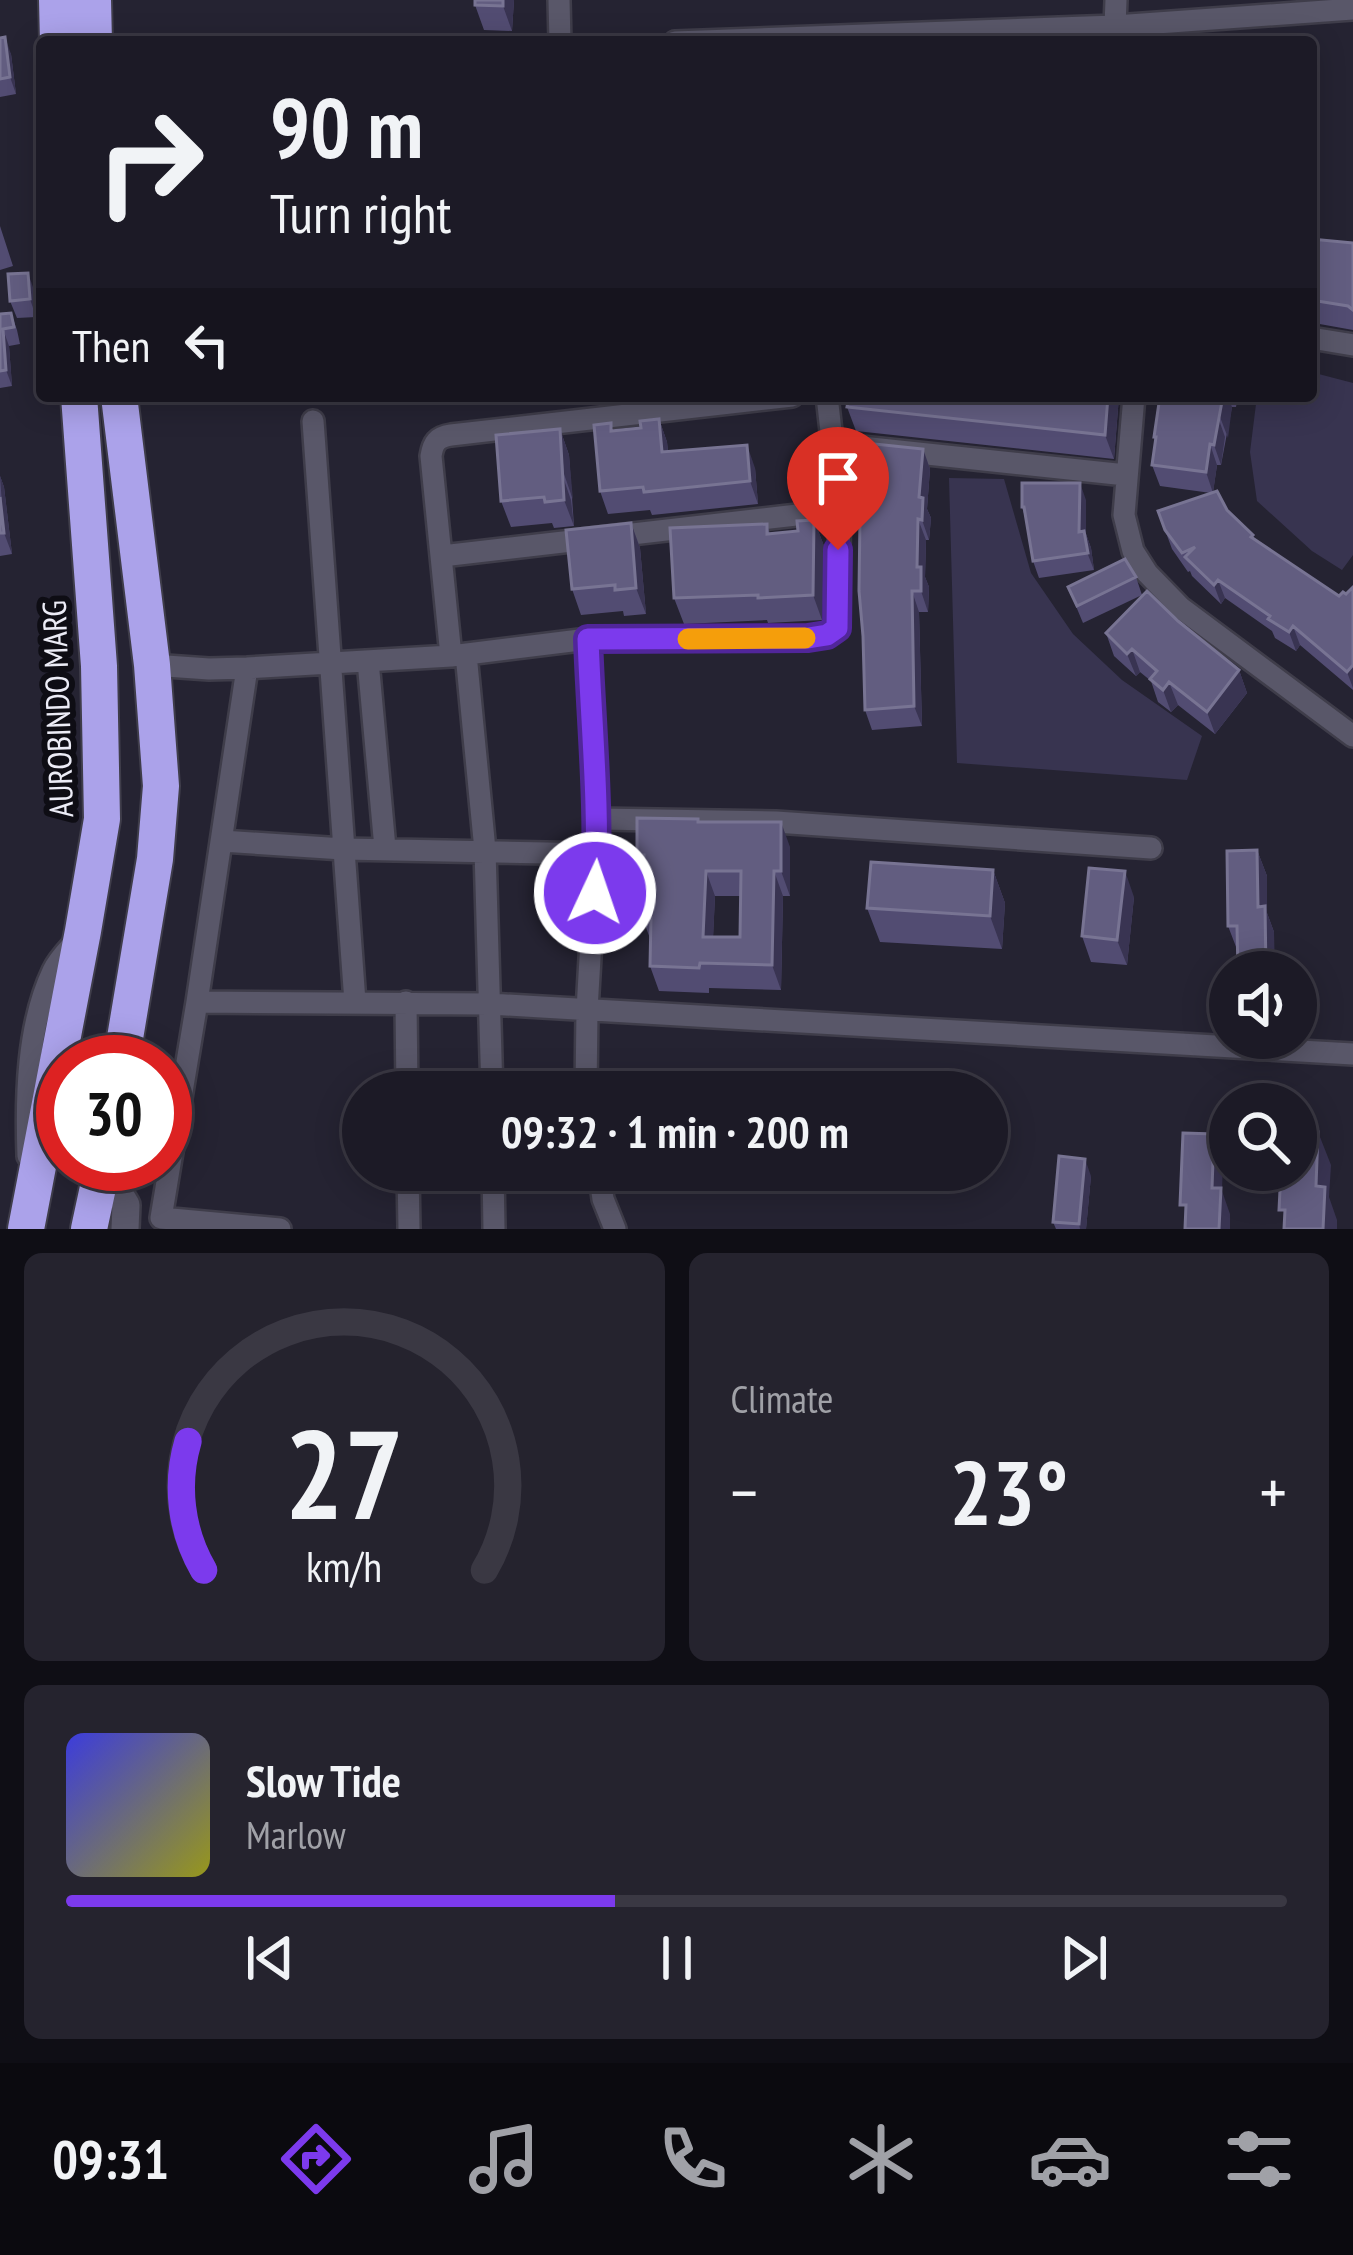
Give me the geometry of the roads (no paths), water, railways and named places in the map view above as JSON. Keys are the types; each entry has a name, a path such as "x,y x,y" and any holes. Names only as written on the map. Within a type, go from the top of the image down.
{"highway":[{"path":"93,0 94,36"},
{"name":"AUROBINDO MARG","path":"28,1217 102,820 99,666 79,402"},
{"path":"120,402 152,665 161,785 155,859 126,1035"},
{"path":"89,1229 97,1191"}],"main road":[{"path":"118,1191 126,1205 125,1229"}],"street":[{"path":"559,0 560,36"},
{"path":"1115,26 1116,0"},
{"path":"840,36 1115,26 1353,9"},
{"path":"1317,339 1353,345"},
{"path":"492,1071 485,850 442,556 432,446 451,435 740,402"},
{"path":"152,665 247,668 458,655 588,639 827,635 837,628 840,510 828,402"},
{"path":"1127,402 1124,514 1132,551 1147,573 1181,608 1352,732"},
{"path":"314,422 355,1001"},
{"path":"832,444 1126,475"},
{"path":"442,556 840,510"},
{"path":"586,1071 598,818 588,639"},
{"path":"368,661 385,848"},
{"path":"247,668 161,1218 280,1229"},
{"path":"598,818 776,822 1151,848"},
{"path":"222,841 343,849 597,854"},
{"path":"197,1002 490,1004 1353,1054"},
{"path":"406,1002 407,1071"},
{"path":"408,1191 409,1229"},
{"path":"494,1191 494,1229"},
{"path":"602,1191 615,1229"}]}
